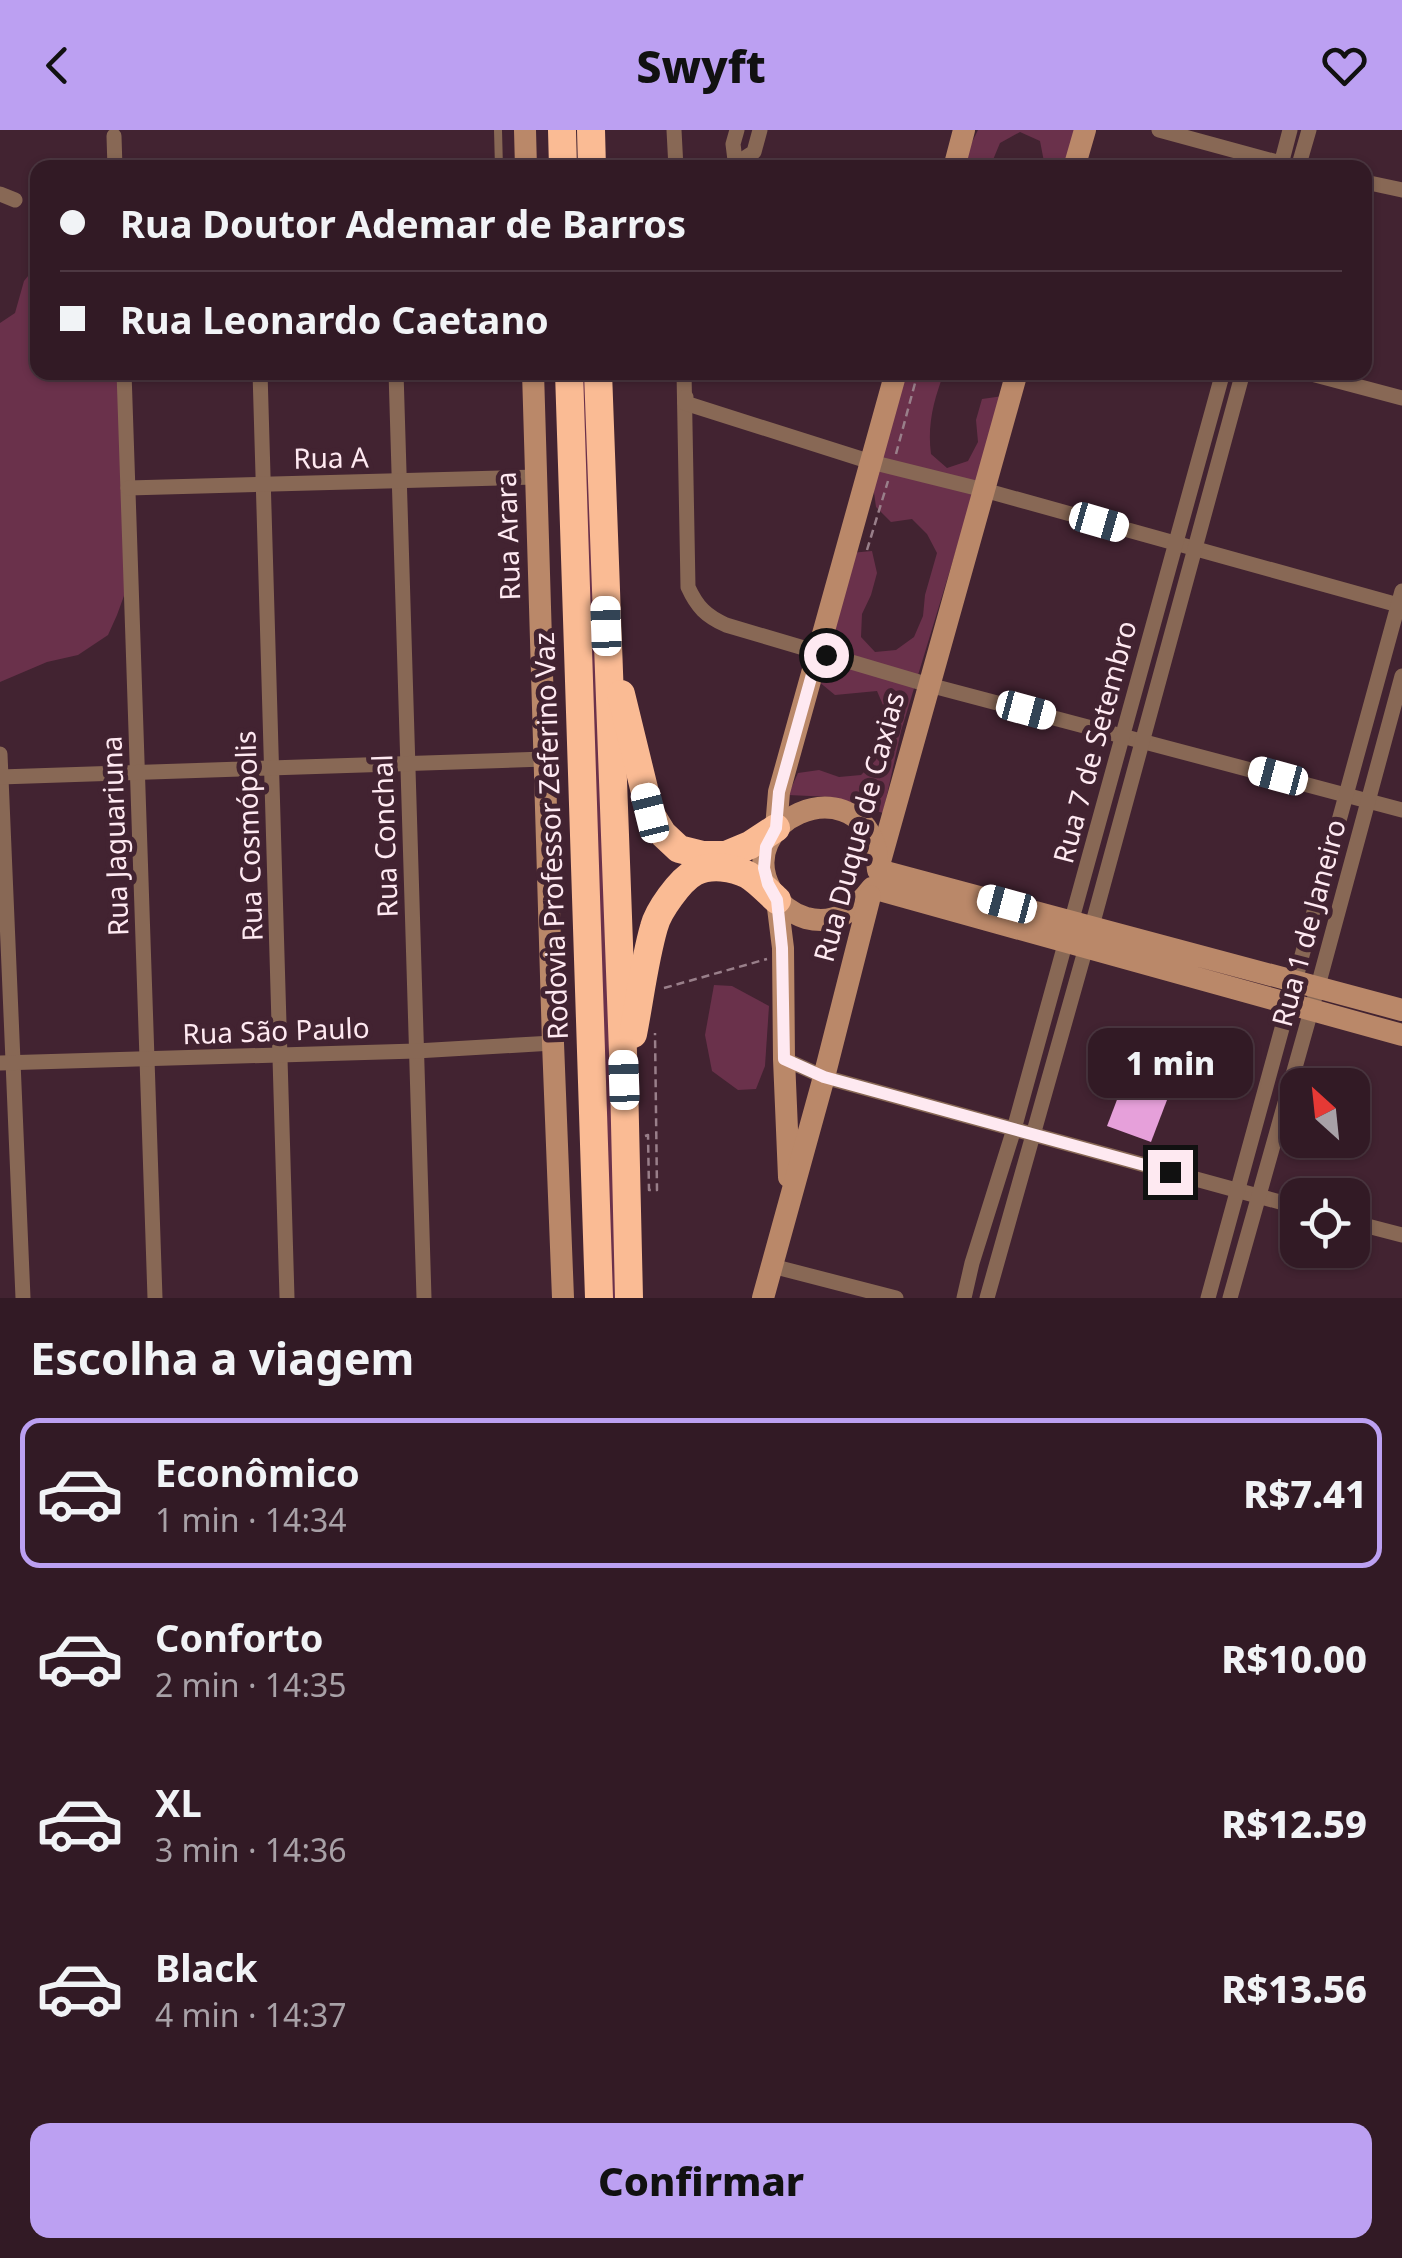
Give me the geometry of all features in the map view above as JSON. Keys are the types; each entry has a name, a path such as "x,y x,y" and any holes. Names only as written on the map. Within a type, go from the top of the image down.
{"highway":[{"path":"562,130 563,160"},
{"path":"591,130 592,160"},
{"name":"Rodovia Professor Zeferino Vaz","path":"570,380 598,1298"},
{"path":"598,380 629,1298"},
{"path":"606,626 650,813 663,834 679,849 702,855 726,854 750,845 776,828"},
{"path":"624,1080 654,926 664,902 693,873 711,868 728,868 749,875 777,900"}],"street":[{"path":"525,130 526,160"},
{"path":"674,130 676,160"},
{"path":"736,160 733,144 737,130"},
{"path":"744,160 754,152 760,130"},
{"path":"956,160 964,130"},
{"path":"1076,160 1084,130"},
{"path":"1159,130 1263,160"},
{"path":"1281,160 1290,130"},
{"path":"1301,160 1308,130"},
{"path":"114,136 116,160"},
{"path":"1372,184 1402,190"},
{"name":"Rua Jaguariuna","path":"124,380 155,1298"},
{"name":"Rua Cosmópolis","path":"260,380 287,1298"},
{"name":"Rua Conchal","path":"396,380 424,1298"},
{"name":"Rua Arara","path":"533,380 563,1298"},
{"path":"684,380 688,587 708,617 929,684 1402,810"},
{"path":"685,402 690,380"},
{"path":"776,828 779,792 894,380"},
{"name":"Rua Duque de Caxias","path":"763,1298 1014,380"},
{"name":"Rua 7 de Setembro","path":"987,1298 1033,1134 1123,736 1221,380"},
{"name":"Rua 7 de Setembro","path":"964,1298 1014,1129 1142,740 1240,380"},
{"path":"1334,380 1402,398"},
{"path":"685,402 872,462 1401,600"},
{"name":"Rua A","path":"128,488 536,477"},
{"name":"Rua 1 de Janeiro","path":"1230,1298 1259,1196 1346,794 1401,600"},
{"name":"Rua 1 de Janeiro","path":"1208,1298 1238,1190 1368,800 1402,676"},
{"path":"0,754 6,1063 23,1298"},
{"path":"0,778 546,760"},
{"path":"823,807 845,812 863,825 876,847 875,879 857,908 836,918 812,920 794,914 777,900 764,868 766,847 776,828 788,817 823,807"},
{"path":"875,879 1079,934 1307,983 1402,1010"},
{"path":"777,900 790,1200"},
{"path":"1079,934 1300,1007 1402,1036"},
{"name":"Rua São Paulo","path":"6,1063 416,1052 553,1043"},
{"path":"784,1059 824,1077 1280,1202"},
{"path":"1370,1227 1402,1236"},
{"path":"772,1266 896,1298"}],"lane":[{"path":"498,130 499,160"}],"path":[{"path":"654,990 782,954"},
{"path":"648,1136 650,1190 656,1190 655,1030"}],"shaded area":[{"path":"978,130 1095,130 1084,160 1044,160 1040,141 1020,132 1000,143 993,160 963,160"},
{"path":"30,274 30,380 119,380 125,593 108,635 78,655 47,662 0,682 0,323 15,313"},
{"path":"577,380 589,380 620,1298 607,1298"},
{"path":"902,380 942,380 932,412 930,443 931,454 947,468 968,461 978,442 976,420 982,399 1003,396 901,731 883,813 832,797 788,795 798,773 819,770 839,777 861,775 876,760 889,719 877,691 835,695 818,681 850,553 872,551 877,573 862,614 861,637 875,652 896,650 914,637 923,616 937,553 927,534 912,519 891,522 876,507 873,485"},
{"path":"714,985 732,986 769,1006 765,1066 756,1089 738,1090 712,1071 705,1035"}],"building":[{"path":"1123,1084 1167,1100 1151,1142 1107,1126"}],"route":[{"path":"826,655 818,653 779,792 776,828 766,847 764,868 777,900 782,948 784,1059 824,1077 1170,1172"}]}
